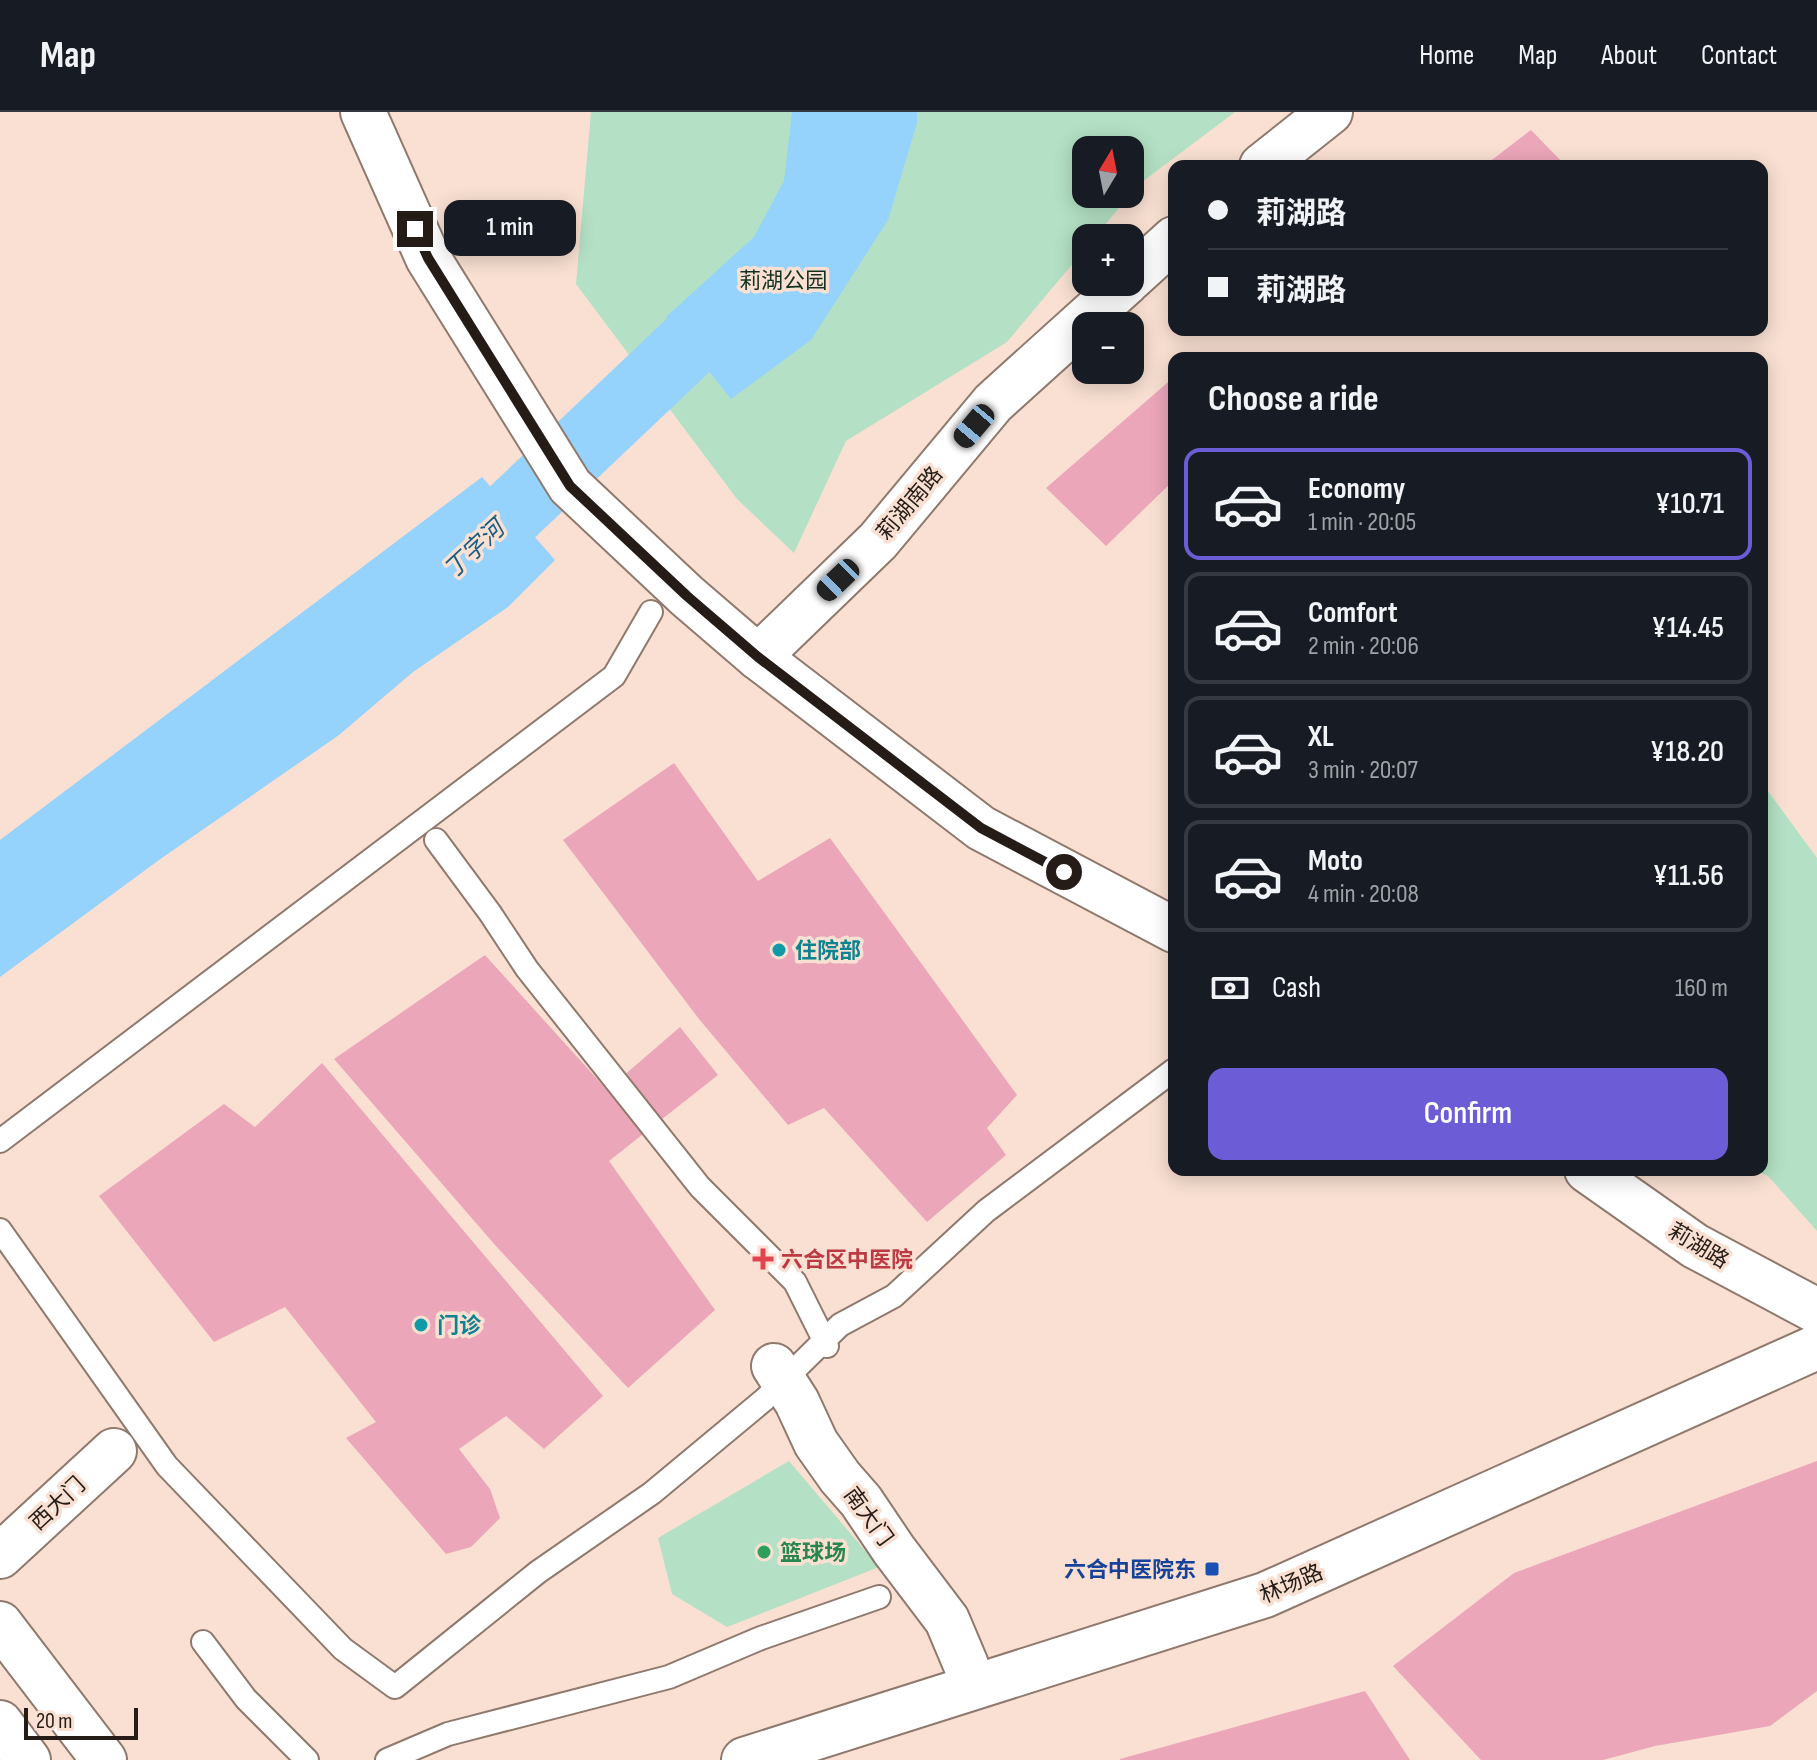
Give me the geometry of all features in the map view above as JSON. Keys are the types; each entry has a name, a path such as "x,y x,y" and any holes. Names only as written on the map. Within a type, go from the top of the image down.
{"street":[{"path":"363,112 428,258 570,486 687,596 758,657 981,828 1168,927"},
{"path":"1270,160 1330,112"},
{"name":"莉湖南路","path":"1144,266 1168,244"},
{"name":"莉湖南路","path":"758,657 878,541 993,403 1110,296"},
{"name":"莉湖路","path":"1596,1176 1695,1246 1817,1311"},
{"name":"林场路","path":"744,1760 1265,1595 1817,1347"},
{"name":"南大门","path":"774,1366 797,1402 816,1443 947,1620 966,1665"},
{"name":"西大门","path":"0,1556 114,1451"},
{"path":"3,1634 104,1760"},
{"path":"0,1723 28,1760"}],"lane":[{"path":"0,1141 614,676 651,612"},
{"path":"436,840 527,969 700,1187 795,1282 827,1346"},
{"path":"0,1230 167,1466 343,1649 395,1687 538,1572 652,1493 765,1399 840,1325 894,1296 986,1211 1168,1074"},
{"path":"387,1760 448,1734 669,1677 761,1638 879,1597"},
{"path":"203,1642 246,1699 307,1760"}],"green space":[{"name":"莉湖公园","path":"591,112 1235,112 1144,180 1144,136 1072,136 1072,208 1119,208 1106,224 1072,224 1072,265 1007,342 846,441 794,553 737,499 576,284"},
{"path":"1768,791 1817,858 1817,1231 1768,1176"},
{"name":"篮球场","path":"789,1461 879,1567 727,1627 672,1594 658,1538"}],"water":[{"path":"792,112 917,112 917,123 888,220 811,340 731,399 666,317 754,237 784,181"},
{"path":"482,477 555,560 508,607 413,672 339,735 159,860 0,977 0,840"}],"building":[{"path":"1531,130 1560,160 1492,160"},
{"path":"1168,382 1168,486 1106,546 1046,488"},
{"name":"住院部","path":"674,763 758,881 830,838 1017,1095 987,1128 1006,1155 927,1222 824,1108 788,1125 699,1019 563,840"},
{"path":"485,955 607,1090 680,1027 718,1075 609,1161 715,1310 628,1388 495,1245 334,1059"},
{"name":"门诊","path":"322,1063 603,1396 544,1449 506,1416 459,1449 490,1489 500,1518 471,1547 446,1554 346,1438 376,1422 285,1307 214,1342 99,1196 224,1104 255,1127"},
{"path":"1817,1461 1817,1691 1770,1726 1655,1746 1603,1760 1481,1760 1393,1666 1514,1573"},
{"path":"1365,1691 1410,1760 1120,1760 1120,1759"}],"waterway":[{"name":"丁字河","path":"446,575 755,282"}],"place":[{"name":"住院部","path":"779,950"},
{"name":"六合区中医院","path":"763,1259"},
{"name":"门诊","path":"421,1325"},
{"name":"篮球场","path":"764,1552"},
{"name":"六合中医院东","path":"1212,1569"}],"route":[{"path":"415,229 428,258 570,486 687,596 758,657 981,828 1064,872"}]}
